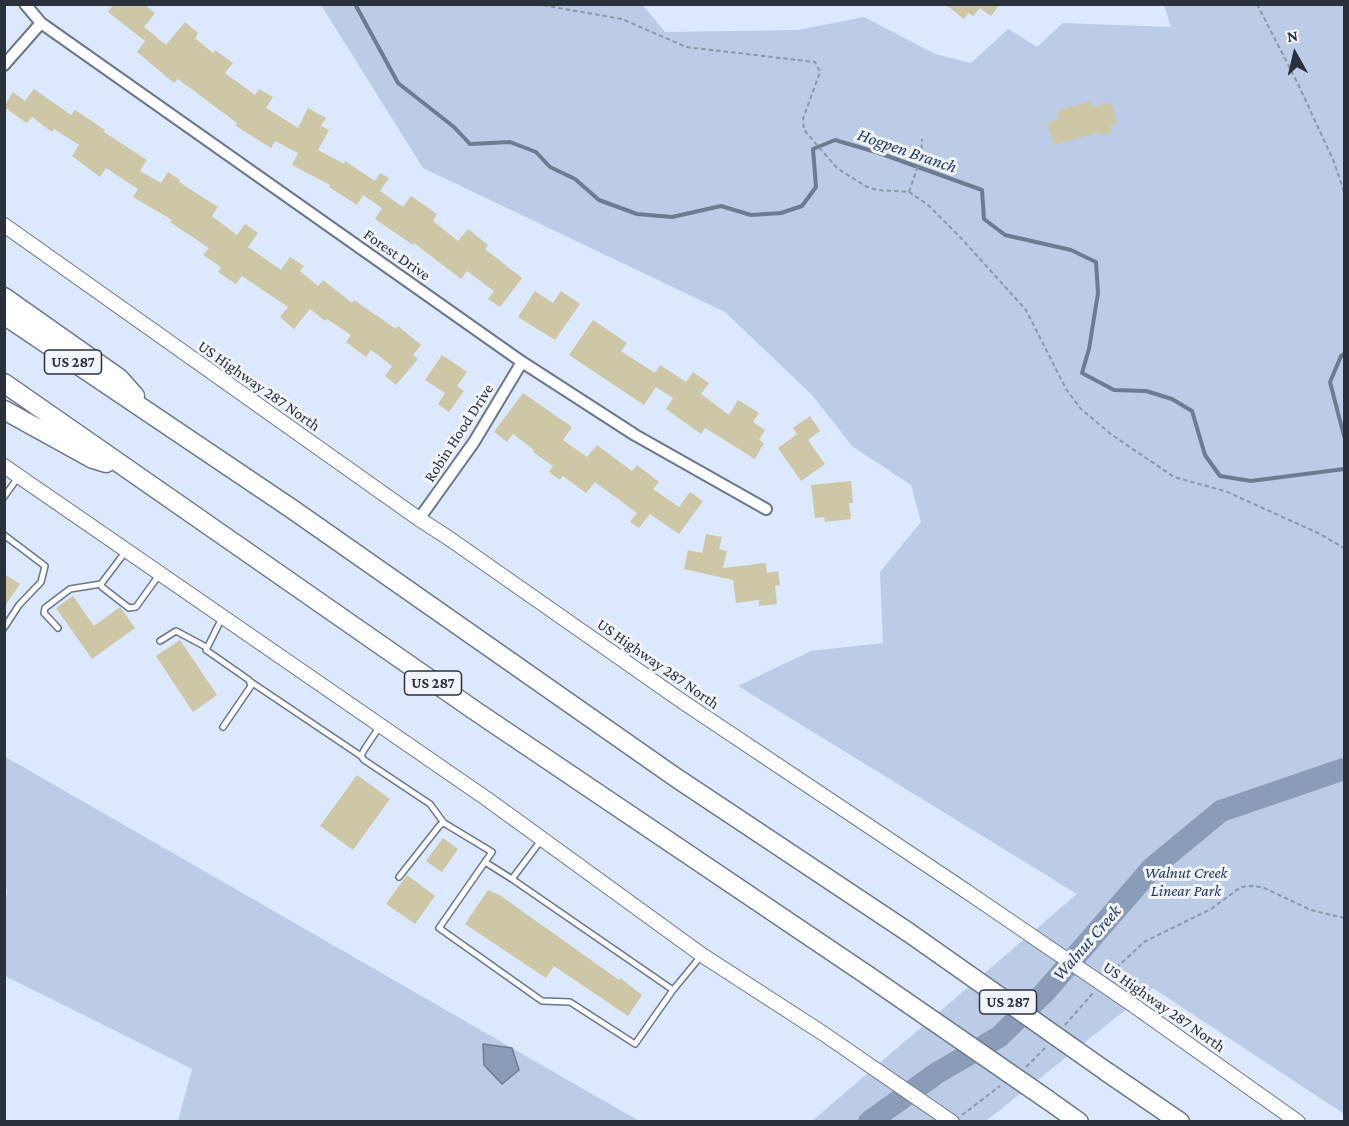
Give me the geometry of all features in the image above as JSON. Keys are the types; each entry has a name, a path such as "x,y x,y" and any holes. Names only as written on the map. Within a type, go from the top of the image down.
{"highway":[{"path":"4,297 119,378 134,393 142,409"},
{"name":"US 287","path":"4,315 292,509 675,777 908,932 1180,1122"},
{"name":"US 287","path":"4,383 483,717 867,975 1079,1122"},
{"path":"4,410 93,459 120,465"}],"main road":[{"name":"US Highway 287 North","path":"4,225 419,519 684,702 1133,1005 1298,1122"},
{"path":"4,466 380,725 702,955 956,1119"}],"street":[{"name":"Forest Drive","path":"25,4 41,22 522,362 635,435 766,509"},
{"path":"4,65 41,22"},
{"name":"Robin Hood Drive","path":"419,519 474,442 522,362"}],"lane":[{"path":"4,498 19,476"},
{"path":"4,535 45,566 41,582 19,605 4,628"},
{"path":"58,628 44,613 45,608 70,589 101,584 127,550"},
{"path":"101,584 129,608 134,608 160,573"},
{"path":"206,647 223,617"},
{"path":"160,641 176,631 206,647 208,653 430,804 444,823 492,852 439,928 542,1001 570,1002 635,1044 673,990 702,955"},
{"path":"223,727 251,686 250,682"},
{"path":"362,756 363,750 380,725"},
{"path":"399,877 444,823"},
{"path":"512,879 542,839"},
{"path":"485,862 673,990"}],"path":[{"path":"536,4 622,19 687,47 815,62 820,72 803,119 804,130 837,168 865,186 877,190 909,192 927,204 962,239 1026,310 1066,389 1081,409 1174,477 1225,491 1318,533 1344,548"},
{"path":"1257,4 1299,86 1334,162 1344,192"},
{"path":"909,192 921,157 922,139"},
{"path":"1108,977 1144,942 1211,909 1241,887 1262,887 1311,910 1344,918"},
{"path":"1064,1026 1093,993"},
{"path":"1026,1067 1049,1043"},
{"path":"956,1119 1000,1086"}],"green space":[{"name":"Walnut Creek Linear Park","path":"321,5 643,5 665,32 798,30 864,17 935,54 971,63 1008,29 1037,47 1063,23 1171,27 1164,5 1344,5 1344,1114 1153,988 986,1121 812,1121 1077,894 738,686 811,651 883,643 880,572 921,522 911,485 852,446 812,395 725,312 423,168"},
{"path":"4,756 639,1121 178,1121 192,1069 5,976 4,899 7,893 4,870"}],"shaded area":[{"path":"483,1044 512,1048 519,1070 502,1084 484,1065"}],"building":[{"path":"114,4 144,4 155,13 144,27 166,45 185,22 198,33 195,38 213,53 215,50 233,63 225,73 255,95 259,89 273,97 266,108 298,128 308,108 326,118 321,126 329,130 318,150 344,164 345,161 375,181 380,173 389,178 380,191 403,207 411,196 437,214 433,221 458,241 468,229 488,245 485,249 522,278 500,307 488,299 494,291 467,271 461,279 414,243 413,245 375,219 382,208 363,195 357,205 329,187 330,185 292,165 298,153 275,141 271,148 236,126 237,123 178,79 174,83 137,52 145,41 108,12"},
{"path":"945,4 1000,4 991,16 980,8 973,16 968,13 964,19"},
{"path":"34,89 71,115 75,110 147,160 140,171 161,183 168,172 180,180 179,182 218,207 212,216 237,235 245,224 258,233 248,247 281,270 290,257 304,266 300,271 318,286 323,280 352,303 354,300 396,329 398,326 421,345 413,355 418,359 396,385 385,376 392,366 371,350 366,357 346,342 351,335 327,319 325,321 310,309 294,329 280,317 288,307 242,276 236,284 218,272 221,267 203,255 209,248 170,222 172,220 133,197 138,189 106,168 100,177 72,156 79,145 54,129 52,132 32,117 27,123 4,107 13,92 25,101"},
{"path":"1090,101 1092,107 1111,102 1117,124 1110,126 1112,132 1101,135 1100,132 1054,145 1047,122 1059,119 1057,111"},
{"path":"535,291 553,303 561,291 580,304 555,340 518,317"},
{"path":"593,320 627,343 621,351 655,373 660,365 686,382 693,372 709,383 701,394 729,415 738,400 759,413 753,422 765,430 759,440 764,443 755,459 705,428 701,434 666,409 673,398 656,387 644,405 569,355"},
{"path":"442,355 467,372 457,386 464,391 449,412 438,404 445,393 425,380"},
{"path":"523,393 572,427 563,440 587,457 597,445 632,471 637,465 659,482 653,489 679,507 690,492 703,501 679,534 650,514 639,528 630,522 637,513 595,482 586,493 563,476 560,480 549,472 553,466 513,434 507,442 494,432"},
{"path":"810,416 820,431 808,440 825,464 801,481 778,448 797,434 793,428"},
{"path":"851,481 853,503 849,503 851,519 825,522 824,517 815,518 811,485"},
{"path":"706,534 722,537 719,549 727,551 723,568 766,563 767,573 778,571 780,585 775,586 777,604 759,606 759,600 736,603 733,580 684,569 688,550 702,553"},
{"path":"4,574 20,584 4,607"},
{"path":"73,596 94,626 120,607 135,628 92,659 56,608"},
{"path":"180,640 217,695 193,712 156,656"},
{"path":"357,775 390,799 353,850 320,826"},
{"path":"443,838 458,849 442,872 426,861"},
{"path":"407,875 435,896 415,924 386,904"},
{"path":"488,890 501,896 642,995 628,1016 554,966 546,978 465,924"}],"waterway":[{"name":"Hogpen Branch","path":"355,4 398,83 454,127 470,144 510,142 536,152 550,167 575,179 599,200 637,214 672,217 721,206 751,215 781,213 802,206 816,187 813,149 835,140 879,153 982,190 984,219 1005,235 1071,250 1096,262 1098,293 1089,349 1082,373 1114,390 1146,391 1172,399 1192,411 1205,455 1220,476 1251,481 1344,469"},
{"name":"Hogpen Branch","path":"1344,354 1330,382 1344,436"},
{"name":"Walnut Creek","path":"869,1122 937,1073 999,1037 1045,992 1152,868 1221,811 1344,769"}]}
